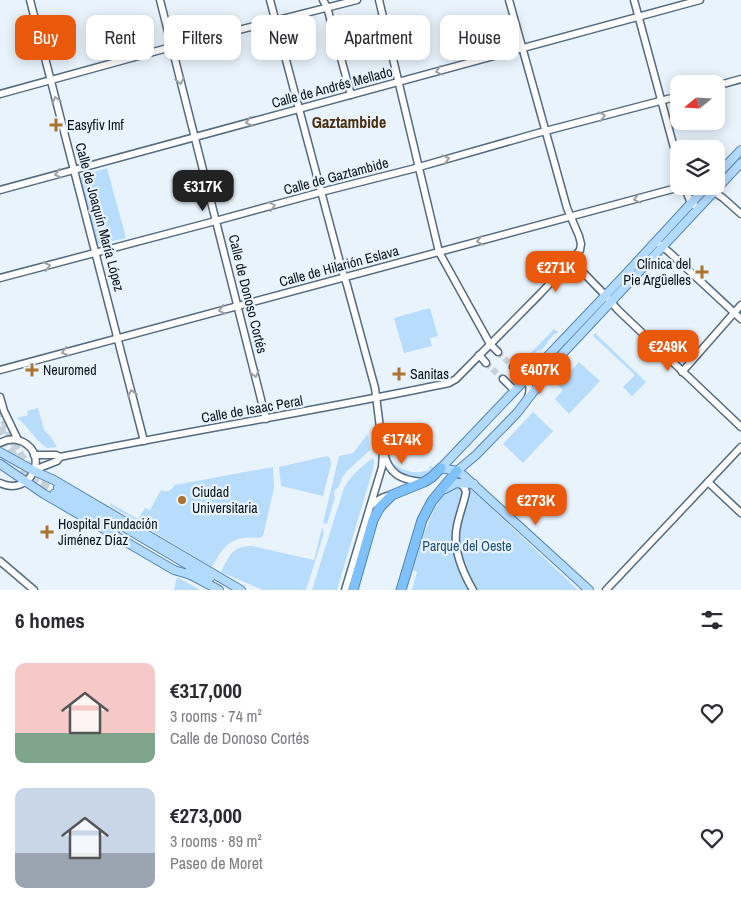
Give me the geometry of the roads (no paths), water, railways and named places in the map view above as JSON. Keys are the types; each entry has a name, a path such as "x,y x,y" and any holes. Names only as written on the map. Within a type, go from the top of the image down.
{"highway":[{"path":"353,590 373,520 380,507 392,495 424,482 441,468"},
{"path":"401,590 422,520 438,492 457,471"}],"main road":[{"path":"725,167 741,150"},
{"path":"725,180 741,163"},
{"path":"457,471 476,455 517,413 564,352 612,302 699,195"},
{"path":"441,468 605,295 711,195"},
{"path":"0,452 54,480 241,590"},
{"path":"0,464 44,494 174,570 191,575"},
{"path":"441,468 457,471 474,484 589,590"},
{"path":"438,492 458,482 474,484"},
{"path":"219,590 191,575 56,491 205,576 235,590"}],"street":[{"name":"Calle de Joaquín María López","path":"30,0 144,441"},
{"name":"Calle de Donoso Cortés","path":"160,0 164,16"},
{"path":"270,0 274,15"},
{"path":"323,0 328,7 351,95"},
{"path":"298,15 357,0"},
{"path":"379,0 439,252 490,344 498,352"},
{"path":"486,363 479,355 570,262 580,250 581,244 564,200 508,0"},
{"path":"634,0 672,140"},
{"name":"Calle de Andrés Mellado","path":"0,190 700,0"},
{"path":"0,94 164,49"},
{"name":"Calle de Donoso Cortés","path":"175,60 266,419"},
{"path":"286,60 375,388 382,446 382,467 345,590"},
{"path":"725,83 741,79"},
{"name":"Calle de Gaztambide","path":"0,278 670,98"},
{"name":"Calle de Hilarión Eslava","path":"0,370 670,190"},
{"path":"688,195 691,203 698,208"},
{"path":"718,195 741,214"},
{"path":"659,244 741,319"},
{"path":"570,262 575,264 618,310 741,427"},
{"path":"682,372 741,305"},
{"name":"Calle de Isaac Peral","path":"34,455 56,455 60,457 375,399 449,383 456,379 479,355"},
{"path":"513,367 529,384 530,391 517,413"},
{"path":"503,379 515,391"},
{"path":"0,397 4,411 18,440"},
{"path":"0,443 8,440 18,440 28,446 36,462 31,477 26,482 17,486 3,484 0,492"},
{"path":"382,446 388,463 396,474 407,480 424,482"},
{"path":"606,590 741,447"},
{"name":"Calle de Isaac Peral","path":"34,470 57,461 60,457"},
{"path":"458,482 464,486 466,492 456,529 456,550 473,590"},
{"path":"708,482 741,513"},
{"path":"370,508 383,496 392,495"},
{"path":"0,561 34,590"}],"tunnel":[{"path":"498,352 513,367"},
{"path":"486,363 503,379"},
{"path":"0,409 11,437 27,464 41,478 58,488"},
{"path":"0,427 19,465 37,483 54,494"}],"place":[{"name":"Easyfiv Imf","path":"56,125"},
{"name":"Clínica del Pie Argüelles","path":"702,272"},
{"name":"Neuromed","path":"32,370"},
{"name":"Sanitas","path":"399,374"},
{"name":"Ciudad Universitaria","path":"182,500"},
{"name":"Hospital Fundación Jiménez Díaz","path":"47,532"}],"district":[{"name":"Gaztambide","path":"349,122"}],"park label":[{"name":"Parque del Oeste","path":"467,546"}]}
